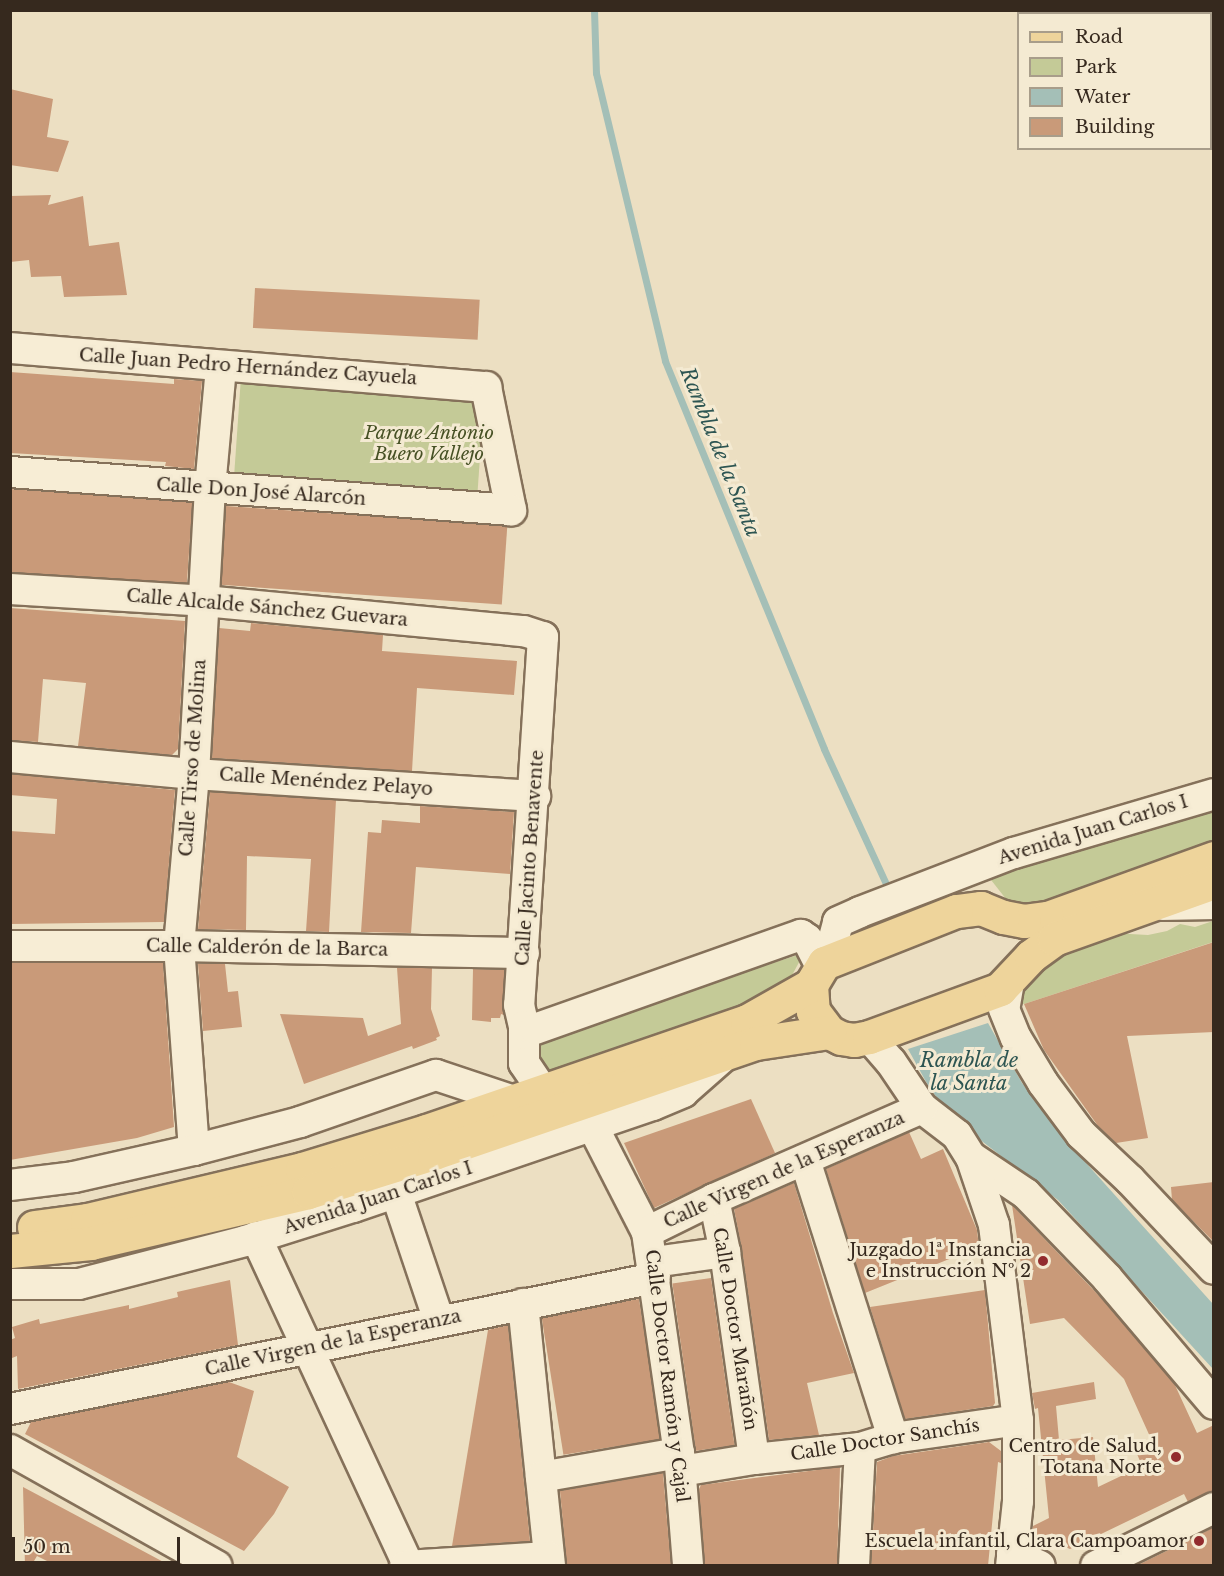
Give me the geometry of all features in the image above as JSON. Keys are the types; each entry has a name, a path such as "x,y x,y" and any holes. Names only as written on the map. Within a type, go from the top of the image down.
{"main road":[{"path":"10,1230 87,1220 302,1169 529,1096 747,1021 820,971 956,912 981,908 1024,921 1047,918 1214,858"},
{"path":"10,1251 91,1242 308,1192 434,1154 756,1043 829,1032 854,1040 869,1038 988,994 1012,977 1031,956 1054,939 1214,882"},
{"path":"1000,915 1017,936 1020,954 1012,977"},
{"path":"820,971 813,1011 829,1032"}],"street":[{"name":"Calle Juan Pedro Hernández Cayuela","path":"10,348 486,387 511,510"},
{"name":"Calle Tirso de Molina","path":"194,1150 179,946 194,774 210,488 221,366"},
{"name":"Calle Don José Alarcón","path":"10,472 511,510"},
{"name":"Calle Alcalde Sánchez Guevara","path":"10,589 204,601 524,631"},
{"name":"Calle Jacinto Benavente","path":"524,631 543,638 519,1005 524,1026 524,1063 529,1096"},
{"name":"Calle Menéndez Pelayo","path":"10,757 194,774 534,796"},
{"name":"Avenida Juan Carlos I","path":"820,971 838,922 965,871 1214,794"},
{"name":"Avenida Juan Carlos I","path":"965,871 1000,915"},
{"path":"956,912 965,871"},
{"path":"1147,905 1214,904"},
{"path":"524,1026 535,1029 801,935 807,939 820,971"},
{"name":"Calle Calderón de la Barca","path":"10,946 179,946 524,953"},
{"path":"1012,977 1004,1009 1016,1038 1043,1083 1081,1134 1130,1180 1214,1269"},
{"path":"869,1038 891,1062 922,1108 957,1135 971,1157 994,1225 1018,1420 1018,1501 1012,1560 1040,1566"},
{"name":"Avenida Juan Carlos I","path":"10,1284 79,1284 256,1238 593,1127 683,1092 726,1054"},
{"path":"10,1185 74,1177 194,1150 300,1122 436,1075 529,1096"},
{"name":"Calle Virgen de la Esperanza","path":"648,1232 714,1199 922,1108"},
{"name":"Calle Doctor Ramón y Cajal","path":"593,1127 648,1232 680,1462 688,1566"},
{"path":"971,1157 1034,1203 1107,1278 1214,1404"},
{"path":"805,1160 893,1438"},
{"path":"396,1193 439,1321"},
{"name":"Calle Doctor Marañón","path":"714,1199 725,1252 754,1459"},
{"path":"256,1238 407,1565 550,1561 523,1304"},
{"name":"Calle Virgen de la Esperanza","path":"10,1409 523,1304 725,1252"},
{"name":"Calle Doctor Sanchís","path":"541,1477 680,1462 754,1459 860,1448 893,1438 1018,1420"},
{"path":"854,1566 860,1448"},
{"path":"14,1461 217,1566"},
{"path":"1096,1566 1214,1508"}],"green space":[{"name":"Parque Antonio Buero Vallejo","path":"241,377 484,394 477,503 233,486"},
{"path":"1213,807 1213,845 1045,906 1015,905 1006,899 984,871"},
{"path":"1213,921 1213,942 1024,1004 1018,1002 1027,978 1066,951 1112,933 1148,935 1167,931 1180,924 1195,927"},
{"path":"804,953 790,979 774,995 552,1074 540,1068 530,1041"}],"water":[{"name":"Rambla de la Santa","path":"988,1023 1022,1083 1068,1143 1213,1304 1213,1369 1058,1200 957,1122 930,1089 908,1049"}],"building":[{"path":"10,89 53,99 47,137 69,141 58,172 10,165"},
{"path":"51,195 48,205 83,196 89,246 119,242 127,295 64,297 61,276 31,277 29,260 10,262 10,196"},
{"path":"255,288 480,300 478,340 253,328"},
{"path":"10,372 174,384 174,379 202,381 194,469 165,466 166,462 10,453"},
{"path":"10,489 193,502 187,585 10,572"},
{"path":"226,506 507,526 502,604 220,585"},
{"path":"10,608 185,621 178,749 172,755 78,746 86,683 43,679 38,742 10,740"},
{"path":"251,623 383,635 382,651 517,661 514,695 417,688 412,771 212,758 219,628 250,631"},
{"path":"10,774 175,790 164,922 10,924 10,831 55,834 57,799 10,795"},
{"path":"210,792 336,800 329,932 306,931 311,859 247,856 246,930 198,929"},
{"path":"420,806 514,812 510,874 416,867 411,933 361,932 368,832 381,833 382,820 420,823"},
{"path":"1214,942 1214,1032 1127,1036 1148,1138 1116,1143 1098,1126 1044,1050 1024,1004"},
{"path":"10,963 163,963 174,1127 137,1138 10,1160"},
{"path":"198,964 225,964 228,992 238,991 242,1027 203,1031"},
{"path":"397,968 432,968 431,1009 440,1036 436,1038 437,1040 413,1049 412,1046 304,1084 280,1014 363,1018 368,1036 401,1024"},
{"path":"473,969 504,970 504,1015 501,1014 500,1018 491,1018 491,1022 472,1020"},
{"path":"751,1099 775,1153 654,1208 624,1143"},
{"path":"909,1132 921,1159 943,1149 977,1230 979,1247 865,1293 826,1169"},
{"path":"1214,1182 1214,1242 1172,1200 1171,1187"},
{"path":"794,1183 833,1313 854,1373 807,1383 819,1435 769,1440 734,1209"},
{"name":"Centro de Salud, Totana Norte","path":"1012,1205 1106,1303 1174,1383 1197,1433 1214,1425 1214,1491 1188,1502 1184,1494 1070,1549 1032,1533 1033,1526 1049,1518 1038,1408 1035,1409 1032,1393 1094,1382 1096,1399 1056,1406 1059,1440 1093,1437 1098,1487 1142,1466 1135,1449 1152,1441 1124,1379 1064,1318 1030,1324"},
{"path":"711,1278 735,1445 696,1451 672,1283"},
{"path":"230,1280 238,1345 18,1389 17,1356 12,1358 10,1340 15,1338 12,1327 39,1319 40,1324 129,1305 129,1309 178,1297 177,1292"},
{"path":"985,1290 995,1403 993,1406 905,1419 870,1307"},
{"path":"639,1299 661,1439 563,1455 541,1314"},
{"path":"508,1325 530,1541 452,1546 488,1330"},
{"path":"229,1382 254,1391 237,1457 289,1487 274,1514 244,1551 25,1434 31,1422"},
{"path":"989,1442 1001,1451 1001,1463 998,1462 988,1566 871,1566 877,1462 893,1456"},
{"path":"840,1467 837,1566 705,1566 699,1489 701,1485"},
{"path":"663,1473 671,1566 567,1566 560,1491"},
{"path":"23,1487 171,1566 55,1565 37,1556 31,1566 25,1566"},
{"name":"Escuela infantil, Clara Campoamor","path":"1214,1527 1214,1566 1136,1566 1203,1533"}],"waterway":[{"name":"Rambla de la Santa","path":"594,10 596,73 665,361 824,749 886,884"}],"place":[{"name":"Juzgado 1ª Instancia e Instrucción Nº 2","path":"1043,1261"},
{"name":"Centro de Salud, Totana Norte","path":"1176,1457"},
{"name":"Escuela infantil, Clara Campoamor","path":"1199,1541"}]}
